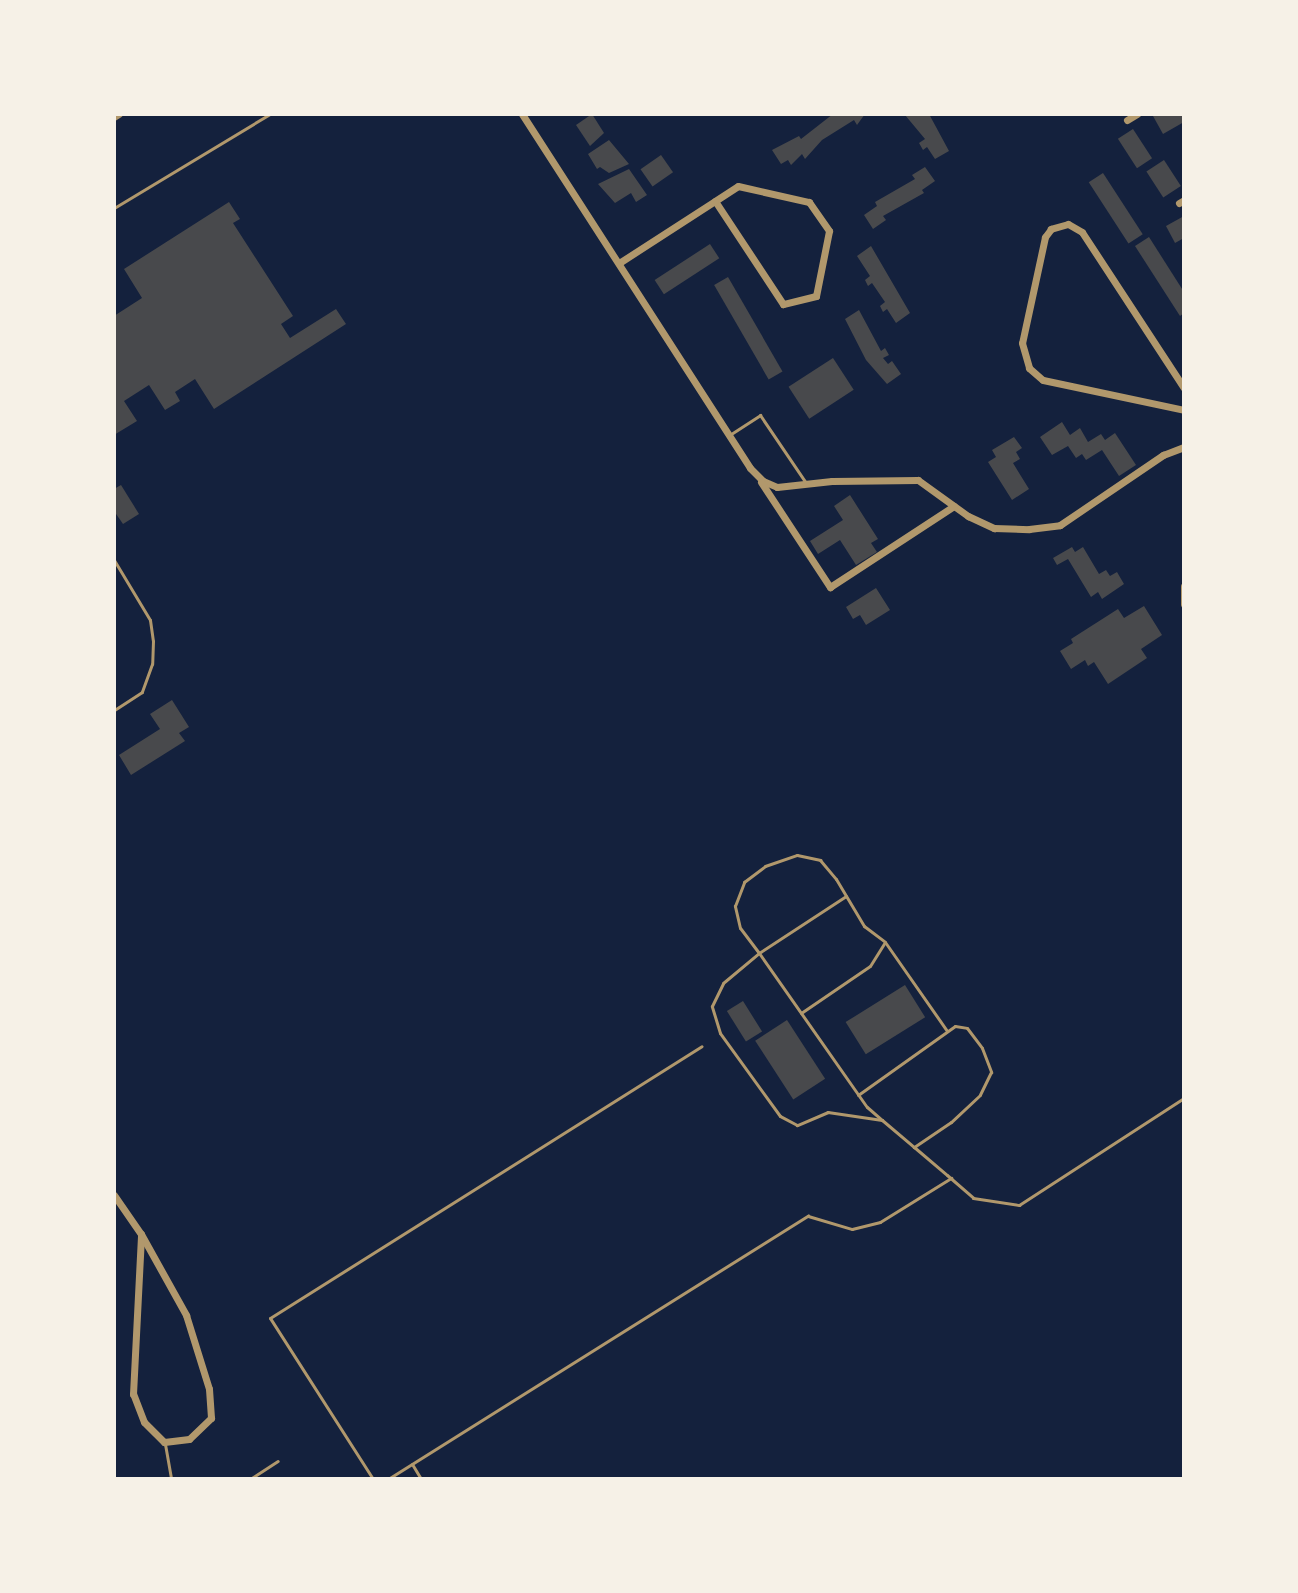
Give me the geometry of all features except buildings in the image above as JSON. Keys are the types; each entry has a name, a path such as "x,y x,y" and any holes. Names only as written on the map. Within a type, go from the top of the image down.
{"street":[{"path":"114,117 119,114"},
{"path":"522,114 830,587 954,506"},
{"path":"1127,120 1137,114"},
{"path":"619,263 738,186 809,202 829,231 816,296 783,304 715,201"},
{"path":"1184,388 1082,232 1068,224 1051,229 1045,237 1022,343 1029,368 1043,380 1184,410"},
{"path":"757,475 777,487 898,478 918,480 954,506 994,528 1060,525 1163,455 1184,447"},
{"path":"1184,586 1184,604"},
{"path":"114,1195 141,1234 186,1315 209,1389 211,1418 189,1439 164,1442 144,1422 133,1394 141,1234"}],"lane":[{"path":"114,208 270,114"},
{"path":"729,435 760,415 806,483"},
{"path":"114,560 150,620 153,641 152,664 142,692 114,710"},
{"path":"947,1031 885,942 864,926 820,860 797,855 765,866 744,882 735,906 740,928 857,1095 973,1198 1019,1205 1184,1098"},
{"path":"846,896 759,953 723,983 712,1006 720,1033 780,1116 797,1125 828,1112 882,1120"},
{"path":"801,1013 870,966 885,942"},
{"path":"857,1095 955,1026 967,1028 982,1048 991,1072 980,1095 951,1122 914,1147"},
{"path":"373,1479 270,1318 702,1046"},
{"path":"388,1479 808,1216 852,1229 880,1222 951,1178"},
{"path":"164,1442 171,1479"},
{"path":"250,1479 278,1461"},
{"path":"412,1464 421,1479"}]}
